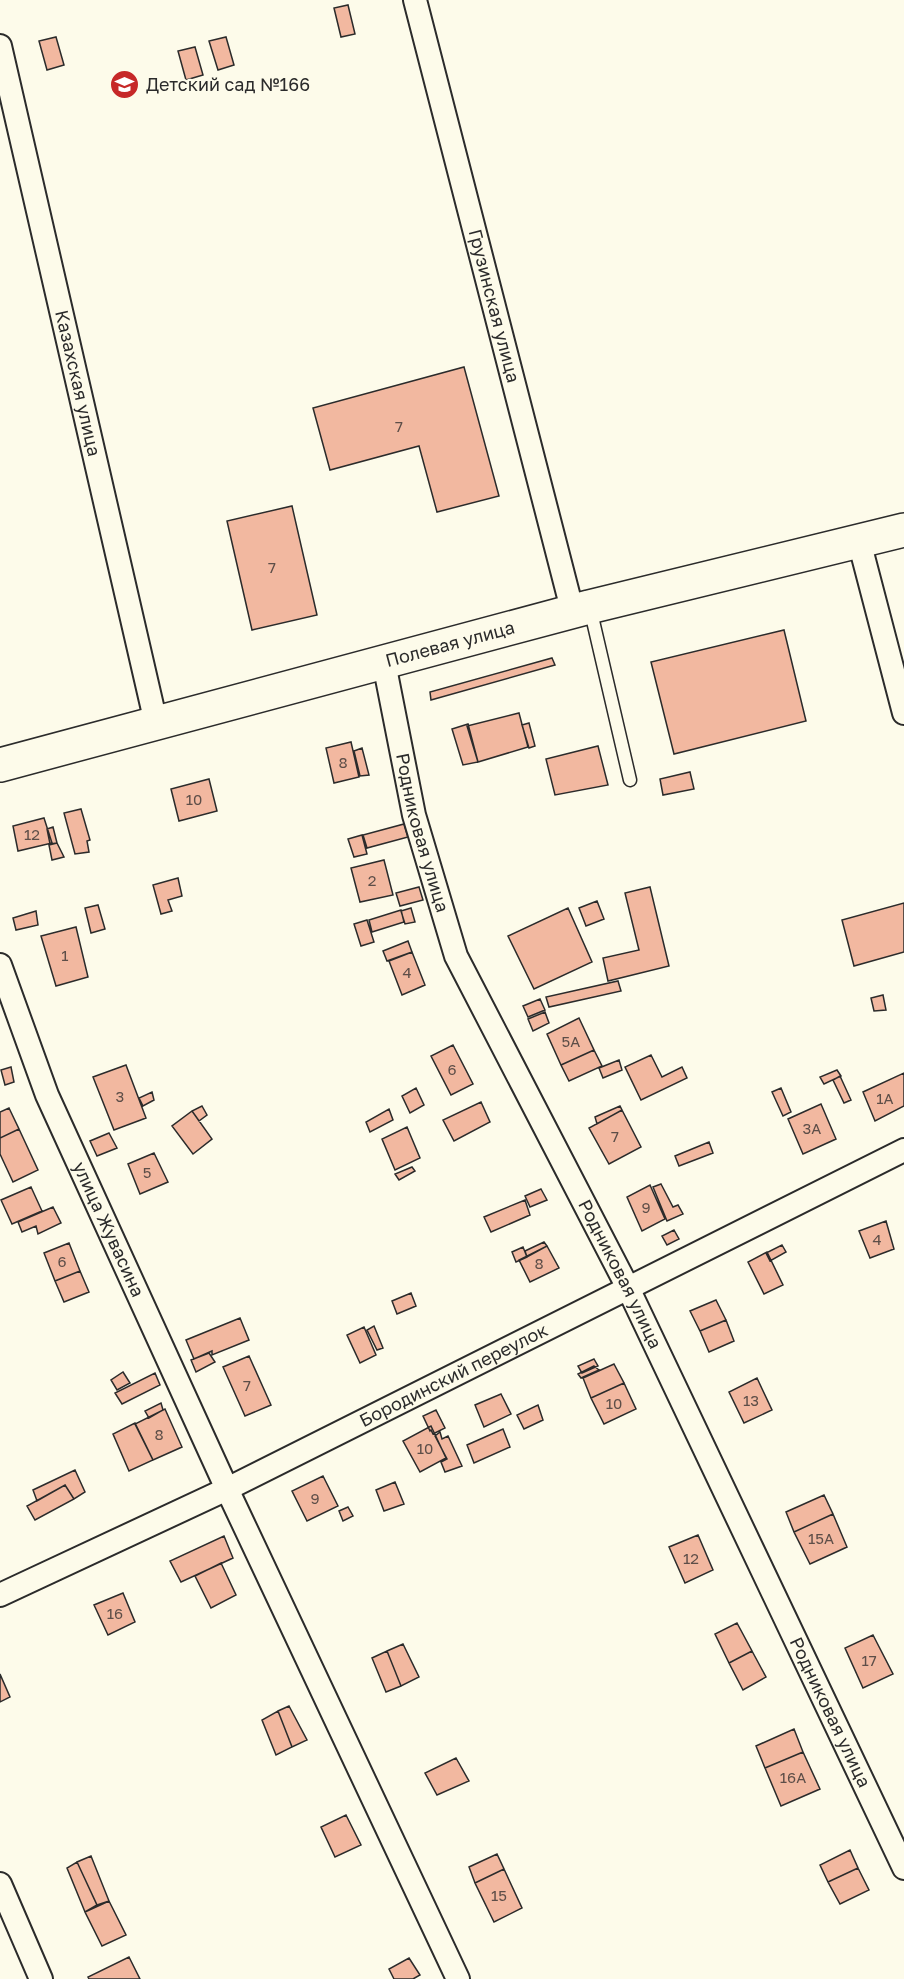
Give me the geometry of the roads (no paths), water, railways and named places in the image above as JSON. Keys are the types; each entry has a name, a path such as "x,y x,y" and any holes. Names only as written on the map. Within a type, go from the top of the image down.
{"street":[{"name":"Грузинская улица","path":"415,0 581,610"},
{"name":"Казахская улица","path":"0,46 156,723"},
{"name":"Полевая улица","path":"0,765 581,610 904,530"},
{"path":"859,541 904,713"},
{"name":"Родниковая улица","path":"384,663 414,814 456,956 628,1288 904,1868"},
{"name":"улица Жувасина","path":"0,965 47,1095 227,1489 458,1979"},
{"name":"Бородинский переулок","path":"0,1595 227,1489 904,1150"},
{"path":"0,1884 41,1979"}],"lane":[{"path":"581,610 630,780"}],"place":[{"name":"Детский сад №166","path":"125,85"}]}
